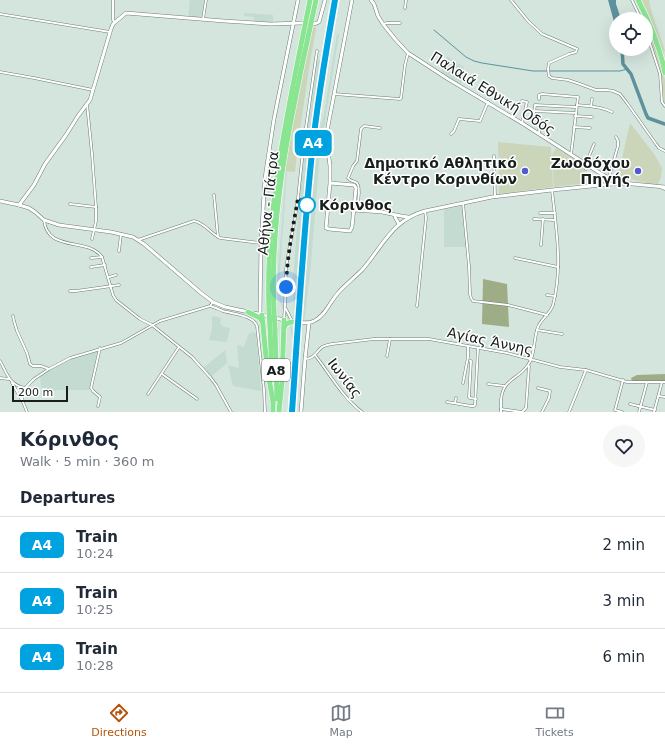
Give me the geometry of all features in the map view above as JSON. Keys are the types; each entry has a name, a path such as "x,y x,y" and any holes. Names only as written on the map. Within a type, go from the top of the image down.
{"highway":[{"name":"Αθήνα - Πάτρα","path":"273,412 270,248 275,186 286,121 310,0"},
{"name":"Αθήνα - Πάτρα","path":"272,310 277,215 281,176 290,122 316,0"},
{"path":"638,0 647,17 658,47 665,73"},
{"path":"248,312 260,318 262,322"},
{"path":"261,314 267,368 273,401"},
{"path":"278,412 282,381 284,320"},
{"path":"283,329 286,324 294,322"},
{"name":"Αθήνα - Πάτρα","path":"272,327 278,412"}],"street":[{"path":"113,0 113,20 115,23"},
{"path":"203,20 206,0"},
{"path":"261,314 261,243 265,178 274,119 298,0"},
{"path":"313,24 319,22 325,0"},
{"path":"330,183 354,185 356,188 351,231 326,228 330,183 327,135 330,112 352,0"},
{"name":"Παλαιά Εθνική Οδός","path":"371,0 383,24 408,53 522,123 587,166 608,178 622,183"},
{"path":"405,8 406,0"},
{"path":"510,0 528,22 542,34 576,49 576,52 549,63 549,76 552,78 572,81 596,90 607,90 620,94 656,144 665,151"},
{"path":"632,0 638,12"},
{"path":"19,205 34,185 45,164 81,111 88,104 112,27 127,12 203,20 271,24 302,23"},
{"path":"0,14 110,32"},
{"path":"383,24 400,23"},
{"path":"284,320 286,305 286,269 298,198 304,141 317,51"},
{"path":"653,52 660,74 662,102 665,106"},
{"path":"334,94 401,99 408,53"},
{"path":"0,72 93,90"},
{"path":"539,99 540,95 542,94 577,96 571,155"},
{"path":"591,106 592,99"},
{"path":"522,101 527,102 522,123"},
{"path":"451,134 454,131 459,119 480,121 488,102"},
{"path":"88,104 96,207 96,221 92,239"},
{"path":"592,117 576,114 534,112 535,105 591,106 612,112"},
{"path":"534,117 540,118 539,134"},
{"path":"361,210 358,204 359,186 348,178 357,161 361,129 364,126 380,128"},
{"path":"574,127 590,128"},
{"path":"608,178 618,146 618,140 616,137"},
{"path":"587,166 594,144"},
{"path":"494,156 494,197"},
{"path":"599,186 603,181 603,175"},
{"path":"0,201 19,205 32,210 44,220 59,225 120,234 138,240 150,248 201,293 213,302 225,307 294,322 309,323 321,316 339,291 362,269 391,232 400,223 416,213 494,197 552,190 622,183 659,186 665,188"},
{"path":"529,364 526,408 522,412 501,410 502,394 505,386 529,364 538,327 552,306 555,296 558,268 558,244 552,190"},
{"path":"214,195 218,237"},
{"path":"463,203 471,299 508,305 547,315"},
{"path":"70,204 96,207"},
{"path":"354,210 382,212 403,217 410,217"},
{"path":"417,306 426,218 425,211"},
{"path":"540,213 555,213"},
{"path":"391,214 400,223"},
{"path":"534,219 555,220"},
{"path":"541,245 542,219"},
{"path":"44,220 46,228 51,236 58,240 93,249 98,252 102,257 113,295 116,300 152,325 192,357 221,392 231,412"},
{"path":"138,240 194,221 205,226 218,237 261,243"},
{"path":"118,252 120,234"},
{"path":"91,258 102,257"},
{"path":"515,258 558,268"},
{"path":"91,267 105,265"},
{"path":"108,277 116,275"},
{"path":"70,291 119,285"},
{"path":"547,295 555,296"},
{"path":"210,306 213,302"},
{"path":"286,305 290,318 294,322"},
{"path":"23,402 22,397 24,388 49,369 70,358 121,343 165,319 210,306 247,318 256,323 265,412"},
{"path":"13,316 17,331 27,353 30,364 49,369"},
{"path":"301,323 308,331"},
{"path":"301,412 309,323"},
{"path":"537,330 562,334"},
{"name":"Αγίας Άννης","path":"314,356 325,345 332,344 374,339 428,340 507,353 560,367 586,370 631,382 663,382"},
{"path":"387,356 390,339"},
{"path":"463,383 468,357 468,346"},
{"path":"148,394 179,347"},
{"path":"98,406 100,397 93,391 92,388 100,348"},
{"path":"447,402 471,406 475,405 478,348"},
{"path":"305,358 314,356"},
{"name":"Ιωνίας","path":"314,356 350,402 362,412"},
{"path":"0,361 27,412"},
{"path":"470,361 471,374 469,397 476,399"},
{"path":"569,412 586,370"},
{"path":"162,374 197,399"},
{"path":"471,374 477,375"},
{"path":"0,378 9,380 24,388"},
{"path":"622,412 616,411 615,408 623,380"},
{"path":"640,412 647,382"},
{"path":"630,404 655,411 663,382"},
{"path":"488,384 505,386"},
{"path":"538,388 550,391 542,412"},
{"path":"658,396 665,397"},
{"path":"455,403 456,398"}],"shaded area":[{"path":"190,0 205,0 203,19 188,17"},
{"path":"333,0 337,0 325,78 320,130 337,34 339,34 320,151 311,264 299,352 294,412 290,412 292,338 289,321 280,302 277,285 286,171 279,285 281,301 290,320 293,331 293,281 302,161 317,60 321,60"},
{"path":"640,0 649,0 652,12 644,12"},
{"path":"244,13 273,15 273,23 253,22 254,17 244,16"},
{"path":"653,17 665,51 665,67 653,35"},
{"path":"312,26 316,29 299,136 295,172 284,171 291,132"},
{"path":"653,40 665,80 665,104 661,77"},
{"path":"447,56 464,67 461,84 441,73"},
{"path":"630,123 654,154 662,168 661,177 658,184 650,184 618,176"},
{"name":"Δημοτικό Αθλητικό Κέντρο Κορινθίων","path":"498,142 551,147 553,187 499,194"},
{"path":"556,148 585,167 586,183 554,187 552,155"},
{"path":"463,206 466,247 444,247 444,209"},
{"path":"212,316 221,318 220,324 224,327 230,328 227,342 209,340 212,329"},
{"path":"251,332 256,333 261,391 233,386 228,365 239,368 237,345 244,347 248,335"},
{"path":"99,349 89,390 58,390 42,392 40,377 50,369 66,360"},
{"path":"225,350 227,363 211,377 203,368"}],"green space":[{"path":"483,279 507,284 509,327 482,324"},
{"path":"665,374 665,381 632,381 631,378 637,375"}],"water":[{"path":"608,0 616,0 619,12 611,12"}],"waterway":[{"path":"434,30 466,57 482,63 533,71 620,71 627,69"},
{"path":"622,56 623,64 631,74 648,118 665,124"}],"railway":[{"path":"293,412 312,162 336,0"}],"train":[{"name":"A4","path":"292,412 312,151 335,0"}],"place":[{"name":"Δημοτικό Αθλητικό Κέντρο Κορινθίων","path":"525,171"},
{"name":"Ζωοδόχου Πηγής","path":"638,171"},
{"name":"Κόρινθος","path":"307,205"}],"route":[{"path":"286,287 286,269 298,198 307,205"}]}
